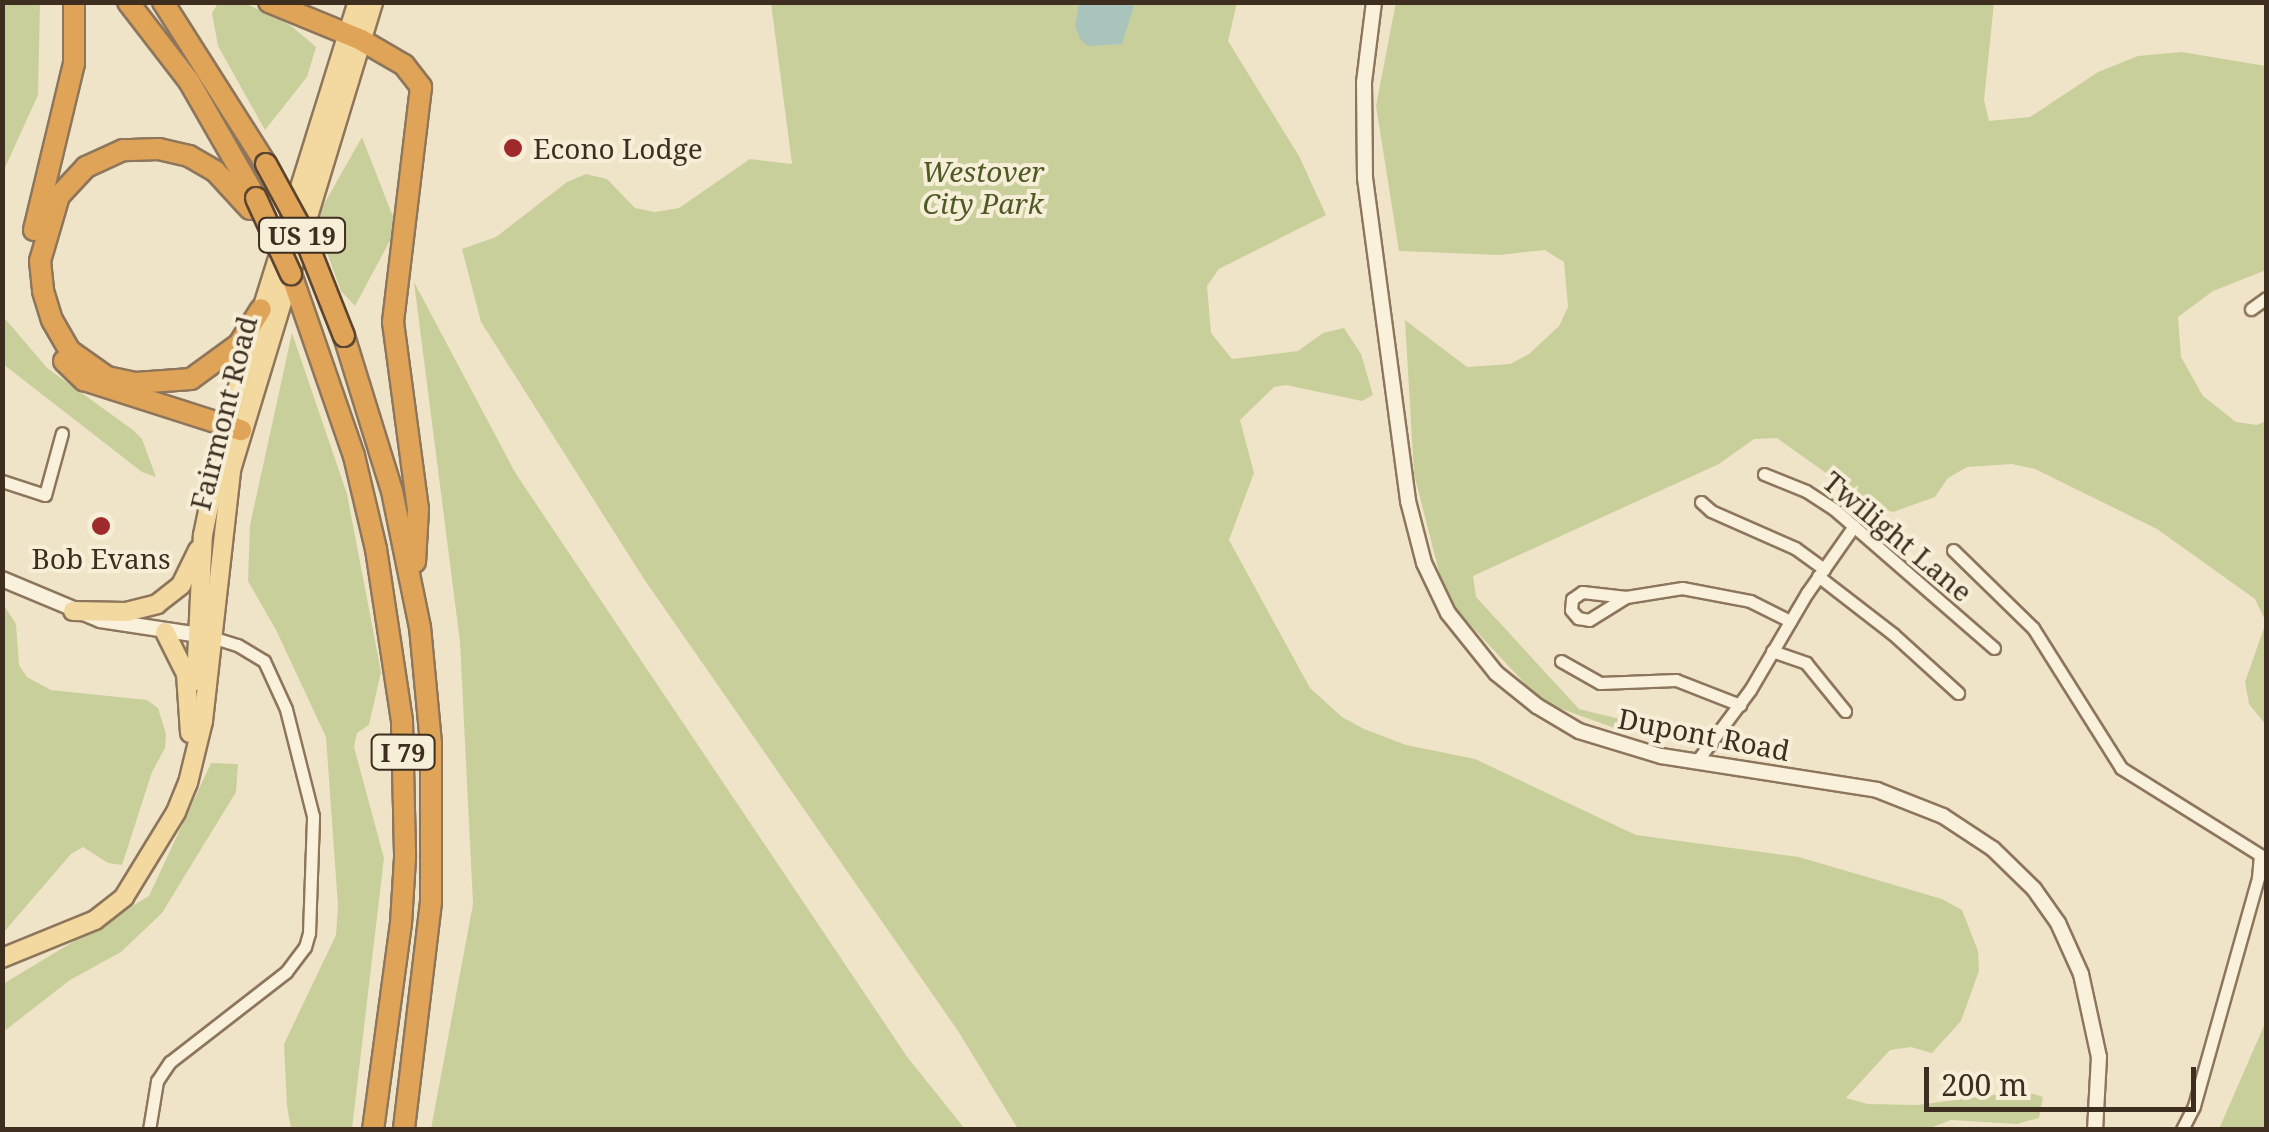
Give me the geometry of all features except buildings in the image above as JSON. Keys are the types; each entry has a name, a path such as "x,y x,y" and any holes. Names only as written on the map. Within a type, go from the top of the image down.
{"highway":[{"path":"74,2 74,64 30,252 33,302 58,356 84,380 235,421"},
{"path":"128,2 189,82 253,204"},
{"name":"I 79","path":"163,2 236,110 302,230 344,336 392,491 414,594 426,690 434,832 422,989 404,1130"},
{"path":"270,2 355,38 404,65 420,87 393,322 418,509 414,594"},
{"path":"235,421 107,376 70,351 52,320 42,291 40,261 58,196 86,167 123,150 159,149 189,156 253,204"},
{"name":"I 79","path":"253,204 291,274 330,380 376,549 402,737 405,858 401,923 373,1130"},
{"path":"107,376 159,384 191,379 240,344 261,309"}],"main road":[{"name":"Fairmont Road","path":"157,841 176,812 198,755 204,636 203,535 355,38 358,2"},
{"name":"Fairmont Road","path":"2,958 109,912 138,880 157,841 190,732 235,421 261,309 355,38 373,2"},
{"path":"73,611 126,612 156,604 181,585 203,535"},
{"path":"165,632 186,674 190,732"}],"street":[{"name":"Dupont Road","path":"1374,2 1364,82 1365,178 1408,501 1424,563 1463,636 1496,674 1537,706 1605,742 1898,796 1943,816 2014,867 2058,923 2082,974 2099,1057 2096,1130"},
{"path":"2251,310 2266,298"},
{"path":"2,481 45,495 62,433"},
{"name":"Twilight Lane","path":"1764,474 1814,496 1854,526 1994,648"},
{"path":"1701,502 1712,512 1795,548 1958,693"},
{"path":"1697,761 1740,705 1854,526"},
{"path":"1952,550 2033,628 2122,768 2260,854 2262,863 2194,1106 2182,1130"},
{"path":"2,579 73,611 237,645 264,661 286,709 313,816 309,933 305,947 286,972 170,1062 157,1081 149,1130"},
{"path":"1626,598 1665,589 1705,590 1750,601 1790,621"},
{"path":"1772,651 1806,662 1844,710"},
{"path":"1562,661 1600,683 1645,678 1676,680 1740,705"}],"green space":[{"path":"3,2 40,3 38,95 3,172"},
{"path":"1396,2 1994,3 1984,100 1989,121 2030,117 2098,72 2138,56 2182,52 2266,66 2266,270 2213,291 2178,317 2181,357 2203,396 2236,422 2257,425 2266,421 2266,622 2255,599 2157,529 2035,469 2012,464 1967,467 1948,478 1935,497 1893,512 1872,506 1777,438 1754,439 1719,464 1473,576 1476,597 1579,709 1628,721 1623,731 1542,702 1446,599 1414,474 1405,320 1467,367 1510,364 1529,354 1559,326 1568,307 1564,262 1545,250 1500,255 1399,251 1376,106"},
{"path":"218,3 245,3 290,25 316,47 307,77 265,130 218,46 212,13"},
{"name":"Westover City Park","path":"771,3 1237,3 1228,41 1299,156 1326,215 1219,269 1207,286 1211,333 1232,359 1298,351 1323,333 1344,328 1361,354 1373,395 1362,401 1286,385 1274,387 1240,420 1254,473 1229,540 1310,688 1342,717 1364,729 1406,745 1475,759 1636,835 1799,857 1942,899 1962,910 1978,951 1979,971 1961,1021 1932,1053 1911,1047 1890,1050 1846,1098 1868,1104 1917,1105 2024,1091 2043,1097 2039,1118 2017,1124 1951,1120 1925,1130 1018,1129 958,1031 644,579 481,322 462,249 496,237 567,182 586,174 607,179 635,208 655,212 679,208 750,159 792,164"},
{"path":"362,137 395,222 394,233 355,306 341,291 315,220"},
{"path":"414,282 516,474 908,1058 965,1129 431,1129 473,904 460,642"},
{"path":"2,315 47,368 142,439 156,477 142,472 3,364"},
{"path":"292,333 347,494 381,672 369,725 357,733 354,747 384,858 352,1129 291,1129 287,1106 284,1044 336,935 338,906 326,737 276,630 248,581 250,525"},
{"path":"3,604 16,624 19,665 27,677 51,690 147,700 158,708 166,734 165,748 152,772 122,865 108,863 83,847 71,854 3,933"},
{"path":"2266,622 2266,725 2249,704 2245,682"},
{"path":"211,763 238,764 236,792 162,913 121,952 70,980 3,1032 3,984 149,896"},
{"path":"2266,1021 2266,1129 2219,1129"}],"water":[{"path":"1079,3 1135,3 1122,44 1089,46 1082,42 1075,27"}],"place":[{"name":"Econo Lodge","path":"513,148"},
{"name":"Bob Evans","path":"101,526"}]}
